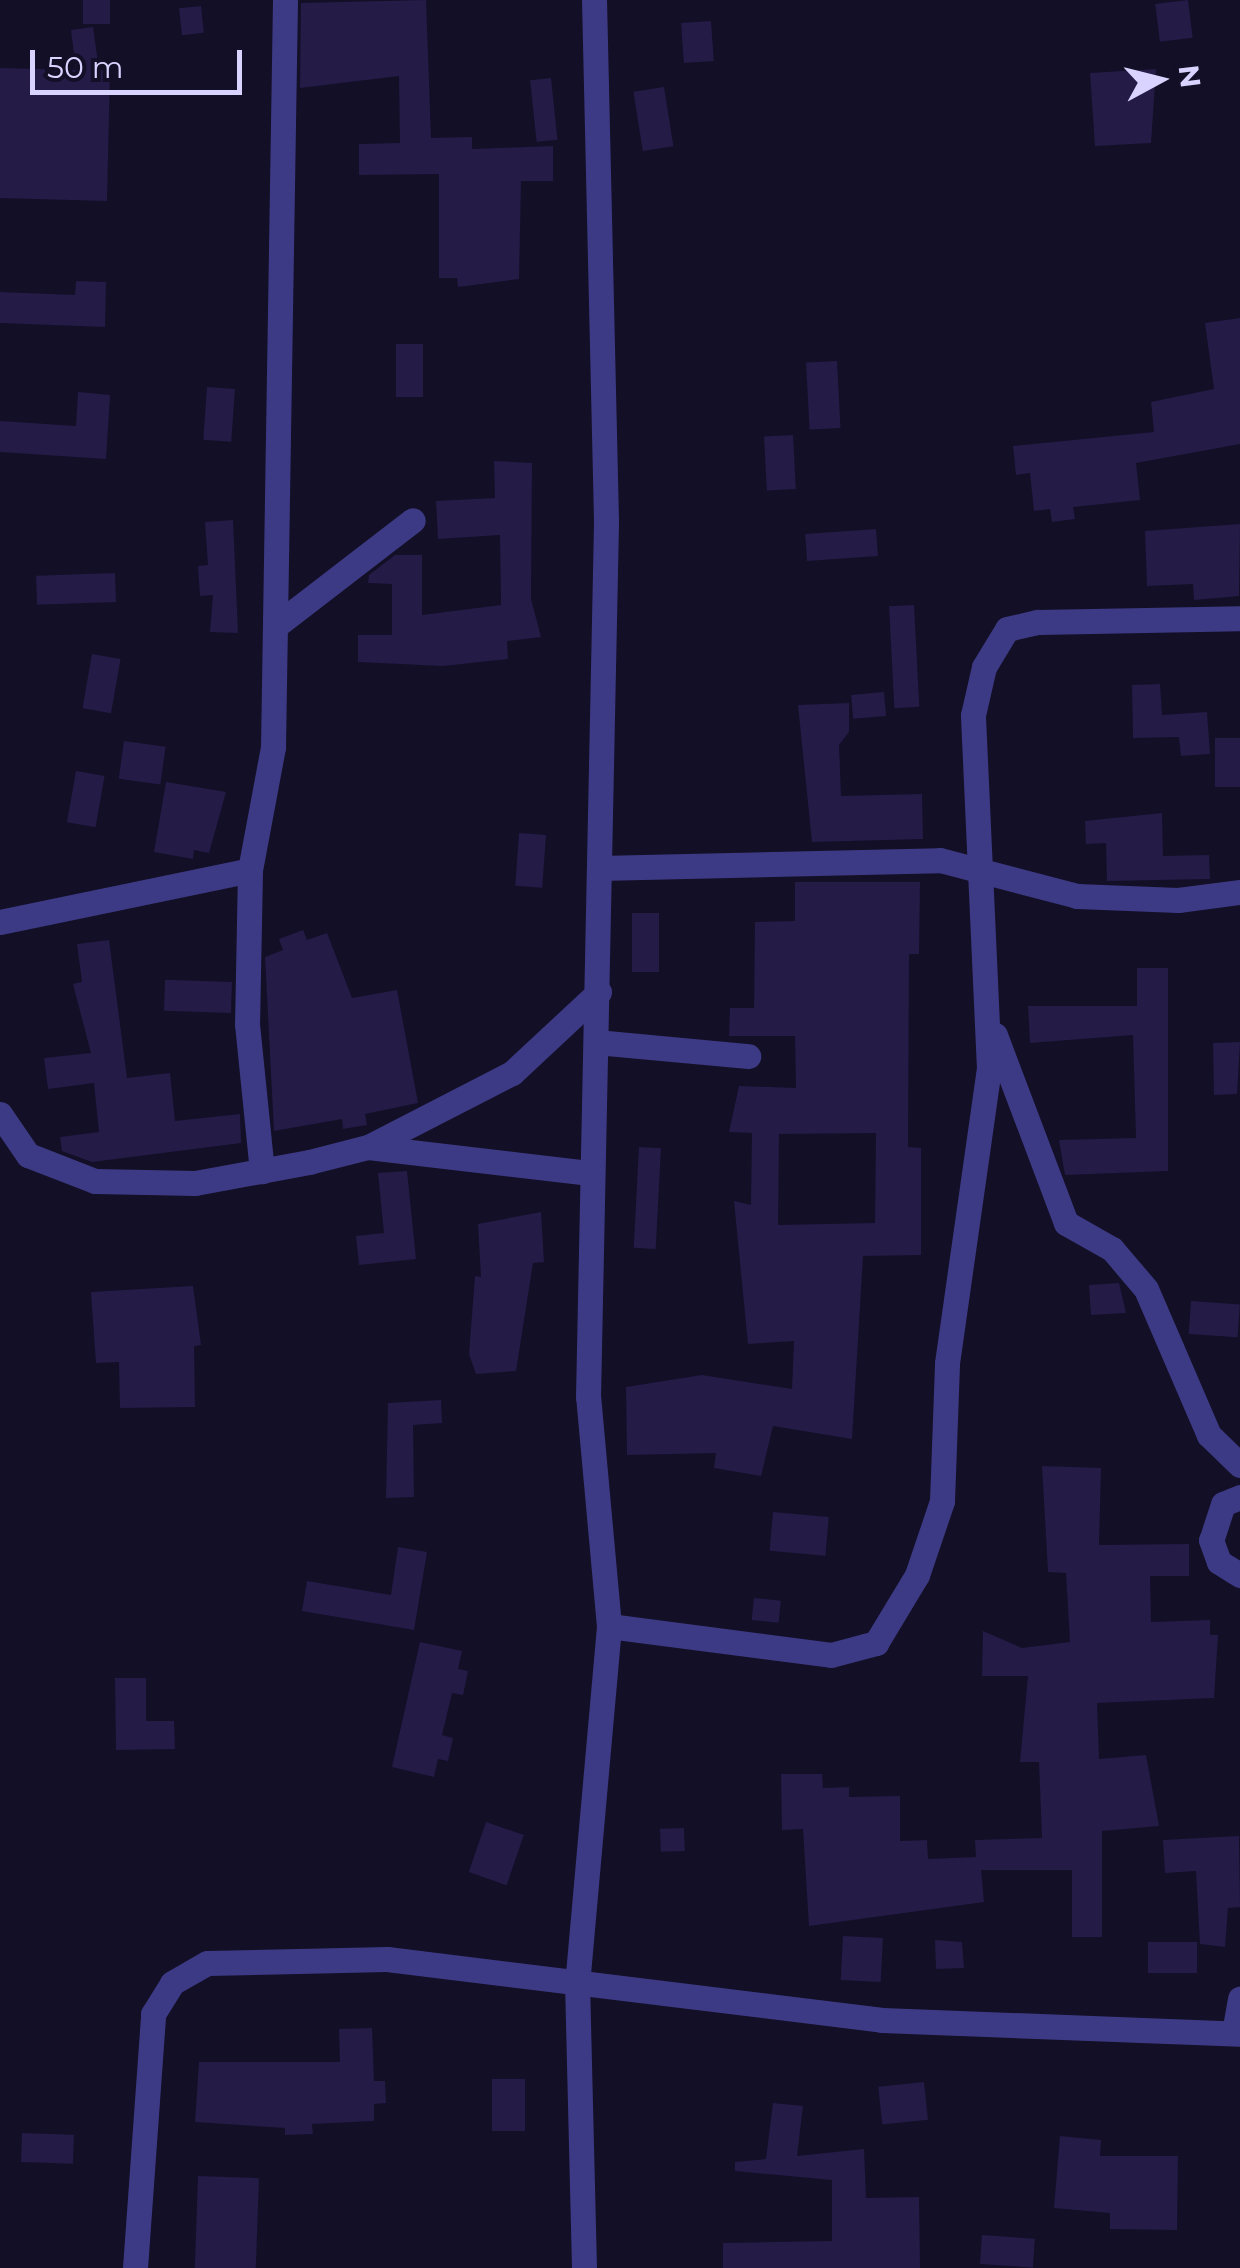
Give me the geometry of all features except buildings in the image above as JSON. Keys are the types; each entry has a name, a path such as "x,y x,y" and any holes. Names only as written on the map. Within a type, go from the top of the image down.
{"street":[{"path":"262,1171 247,1024 250,870 273,747 278,624 285,0"},
{"path":"584,2268 577,1985 609,1626 588,1397 590,1172 599,992 606,384 594,0"},
{"path":"278,624 412,520"},
{"path":"609,1626 831,1655 876,1642 917,1575 942,1501 947,1363 990,1021 973,715 984,667 1007,629 1240,618"},
{"path":"599,868 940,860 980,866 1077,896 1178,900 1240,892"},
{"path":"0,922 250,870"},
{"path":"0,1114 28,1155 95,1181 194,1184 262,1171 368,1148 512,1073 599,992"},
{"path":"990,1021 1066,1223 1112,1249 1146,1289 1209,1435 1240,1466"},
{"path":"596,1042 748,1056"},
{"path":"368,1148 590,1172"},
{"path":"1240,1497 1223,1504 1211,1540 1219,1562 1240,1576"},
{"path":"135,2268 146,2050 162,1995 189,1970 206,1962 387,1959 882,2020 1151,2036 1237,2034 1240,1999"}]}
